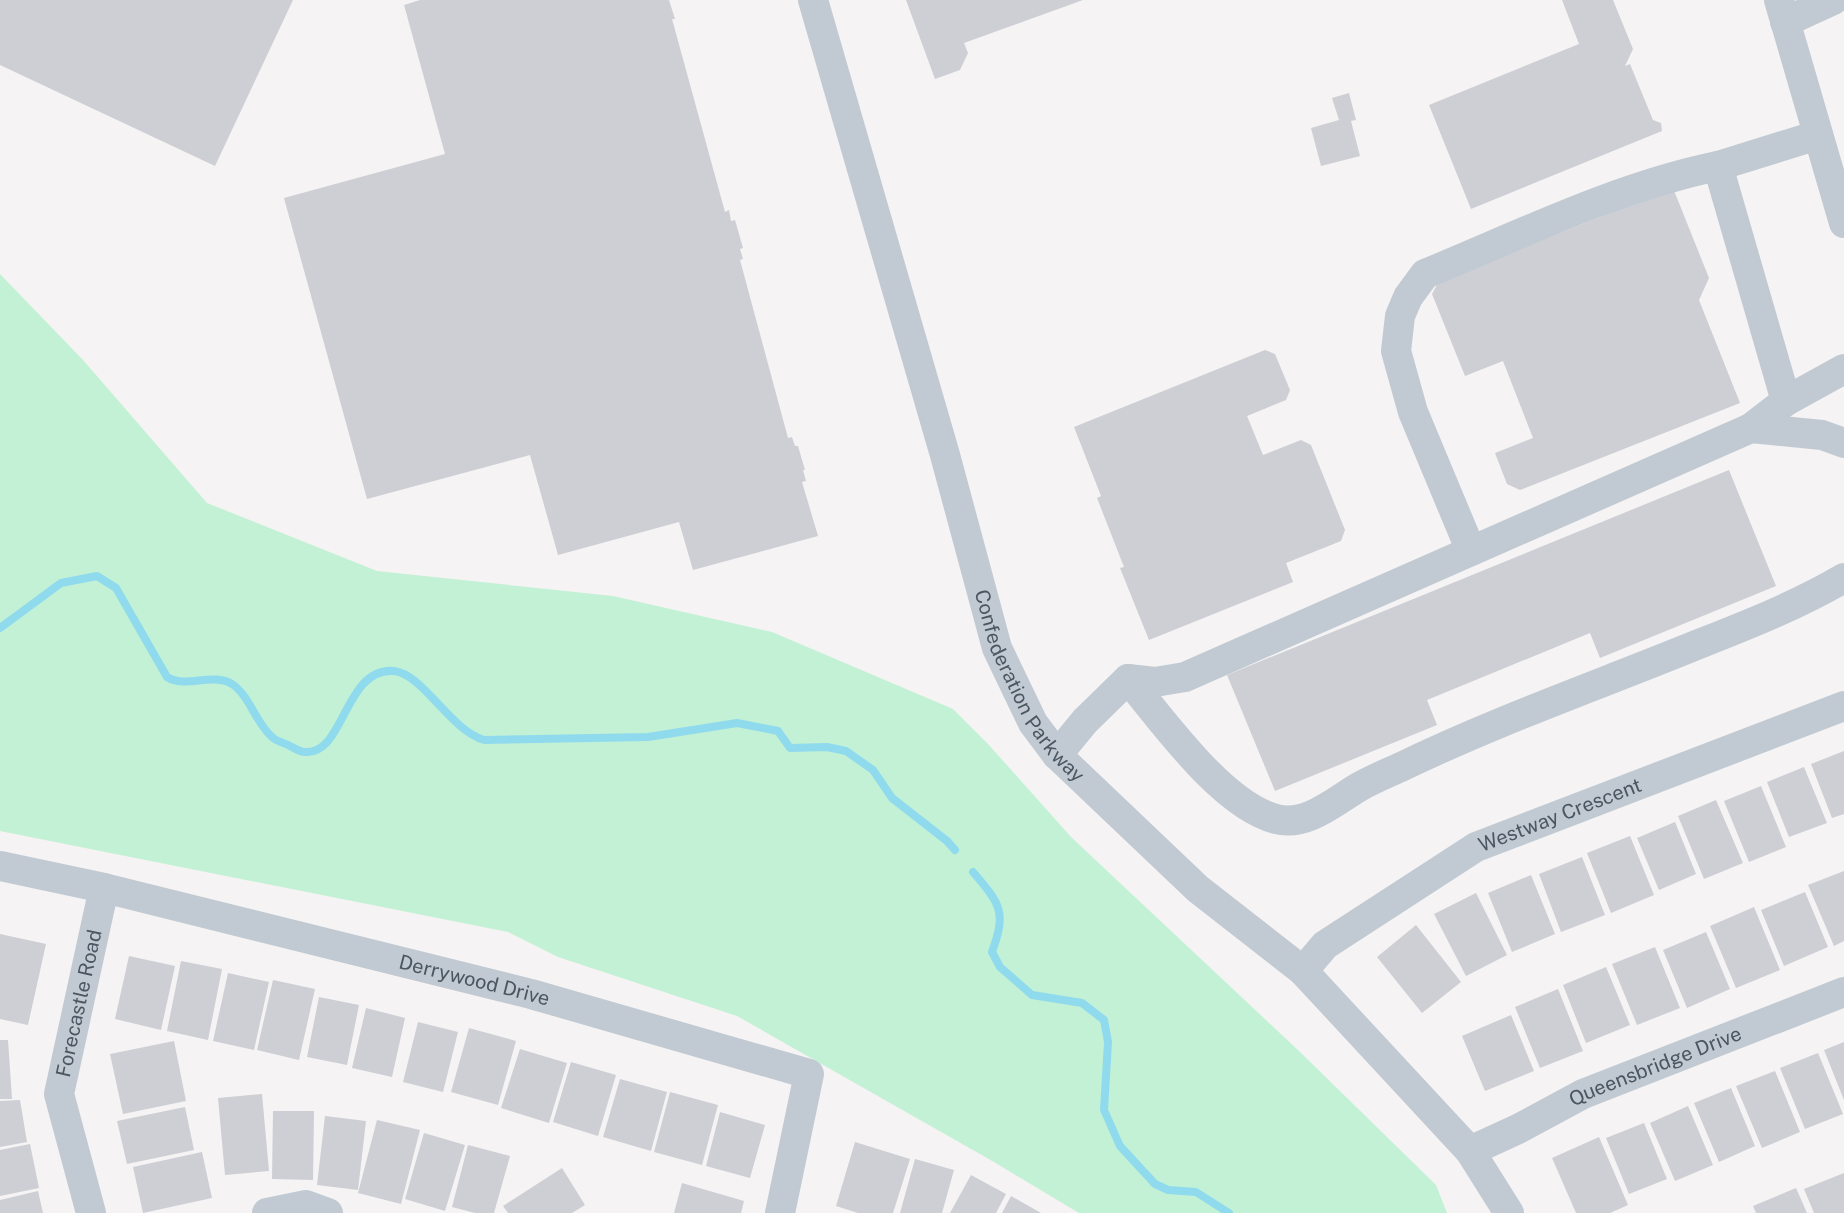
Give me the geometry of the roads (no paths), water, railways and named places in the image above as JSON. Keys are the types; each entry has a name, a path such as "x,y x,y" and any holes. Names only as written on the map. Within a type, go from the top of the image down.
{"street":[{"name":"Confederation Parkway","path":"813,0 937,425 997,648 1033,723 1057,755 1198,889 1303,971 1470,1151 1509,1213"},
{"path":"1833,0 1782,11 1829,149 1844,223"},
{"path":"1471,551 1413,412 1396,351 1400,316 1408,297 1425,274 1677,175 1829,149"},
{"path":"1718,166 1786,401"},
{"path":"1128,679 1155,682 1185,677 1751,428 1786,401 1844,369"},
{"path":"1751,428 1822,435 1844,443"},
{"path":"1128,679 1190,752 1229,792 1247,806 1277,819 1294,821 1307,818 1361,786 1431,752 1771,616 1844,578"},
{"path":"1057,755 1085,721 1128,679"},
{"name":"Westway Crescent","path":"1303,971 1325,945 1476,847 1844,706"},
{"name":"Derrywood Drive","path":"0,866 104,888 531,994 809,1074 780,1213"},
{"name":"Forecastle Road","path":"91,1213 59,1094 104,888"},
{"name":"Queensbridge Drive","path":"1470,1151 1583,1094 1844,992"},
{"path":"267,1213 306,1205 328,1213"}],"waterway":[{"path":"0,628 61,583 97,576 116,588 167,677 232,684 272,737 303,752 318,749 329,740 365,682 377,673 394,671 416,682 460,725 484,740 648,737 737,723 778,731 790,748 827,747 846,751 873,770 892,798 955,850"},
{"path":"973,872 998,909 999,927 992,952 1000,967 1032,995 1082,1003 1104,1020 1108,1042 1104,1110 1120,1146 1155,1184 1168,1190 1196,1192 1229,1213"}]}
